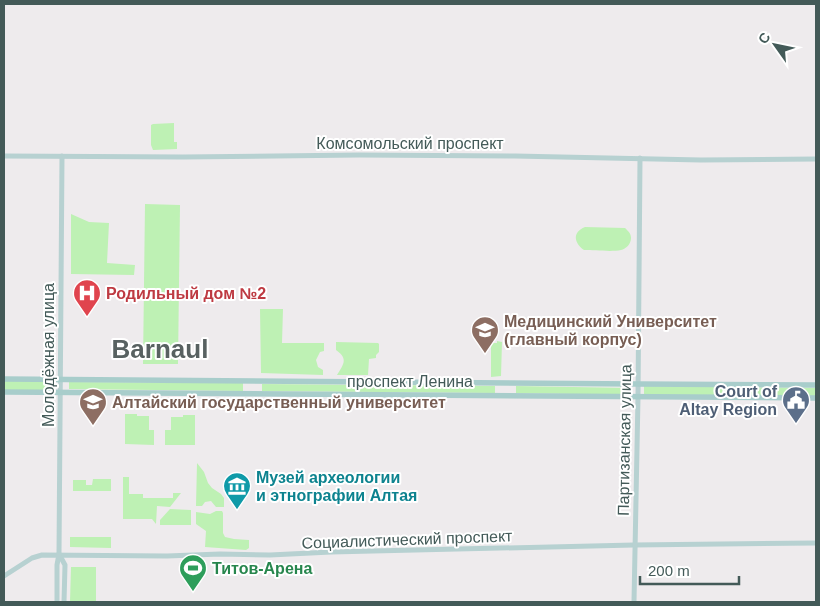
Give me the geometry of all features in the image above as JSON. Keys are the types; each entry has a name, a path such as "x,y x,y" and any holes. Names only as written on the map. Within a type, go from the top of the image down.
{"main road":[{"name":"проспект Ленина","path":"4,379 816,384"},
{"name":"проспект Ленина","path":"4,392 816,398"}],"street":[{"name":"Комсомольский проспект","path":"4,156 515,156 701,160 816,159"},
{"name":"Молодёжная улица","path":"57,602 62,156"},
{"name":"Партизанская улица","path":"634,602 640,158"},
{"name":"Социалистический проспект","path":"4,576 38,555 59,554 270,555 634,545 816,543"},
{"name":"Молодёжная улица","path":"59,554 65,565 64,602"}],"green space":[{"path":"174,123 174,142 177,142 177,149 153,150 151,145 151,125"},
{"path":"145,204 180,205 178,364 143,364"},
{"path":"71,214 89,222 109,223 107,263 135,265 134,275 71,274"},
{"path":"585,227 625,228 629,232 630,242 621,250 584,250 576,241 576,235"},
{"path":"260,309 283,309 282,343 324,343 324,351 320,352 316,360 318,367 323,370 323,375 261,373"},
{"path":"497,341 502,342 501,376 491,377 491,343 497,343"},
{"path":"336,342 379,344 379,352 376,358 369,359 368,375 337,375 344,359 336,350"},
{"path":"4,381 51,381 50,390 4,390"},
{"path":"69,382 243,383 243,391 69,389"},
{"path":"262,384 495,386 495,393 262,391"},
{"path":"516,386 630,388 630,395 516,393"},
{"path":"644,386 816,388 816,396 644,395"},
{"path":"125,414 149,416 149,430 154,430 154,445 125,444"},
{"path":"183,415 195,415 195,445 165,445 165,430 171,430 171,417 183,417"},
{"path":"197,463 204,472 208,483 224,498 224,507 216,507 211,501 205,502 202,506 196,506"},
{"path":"123,477 129,477 129,494 143,494 143,498 173,498 173,493 181,493 170,507 157,506 156,524 152,519 123,519"},
{"path":"93,479 111,479 111,491 73,491 73,480 86,480 86,485 92,485"},
{"path":"170,509 191,510 191,525 160,525 160,520"},
{"path":"222,511 223,513 223,533 225,537 249,540 249,548 246,550 205,547 206,531 196,524 196,512 210,514"},
{"path":"70,537 111,537 111,548 70,547"},
{"path":"71,567 96,567 96,602 70,602"}],"place":[{"name":"Родильный дом №2","path":"87,317"},
{"name":"Медицинский Университет (главный корпус)","path":"485,354"},
{"name":"Court of Altay Region","path":"796,424"},
{"name":"Алтайский государственный университет","path":"93,426"},
{"name":"Музей археологии и этнографии Алтая","path":"237,510"},
{"name":"Титов-Арена","path":"193,592"}],"district":[{"name":"Barnaul","path":"160,349"}]}
